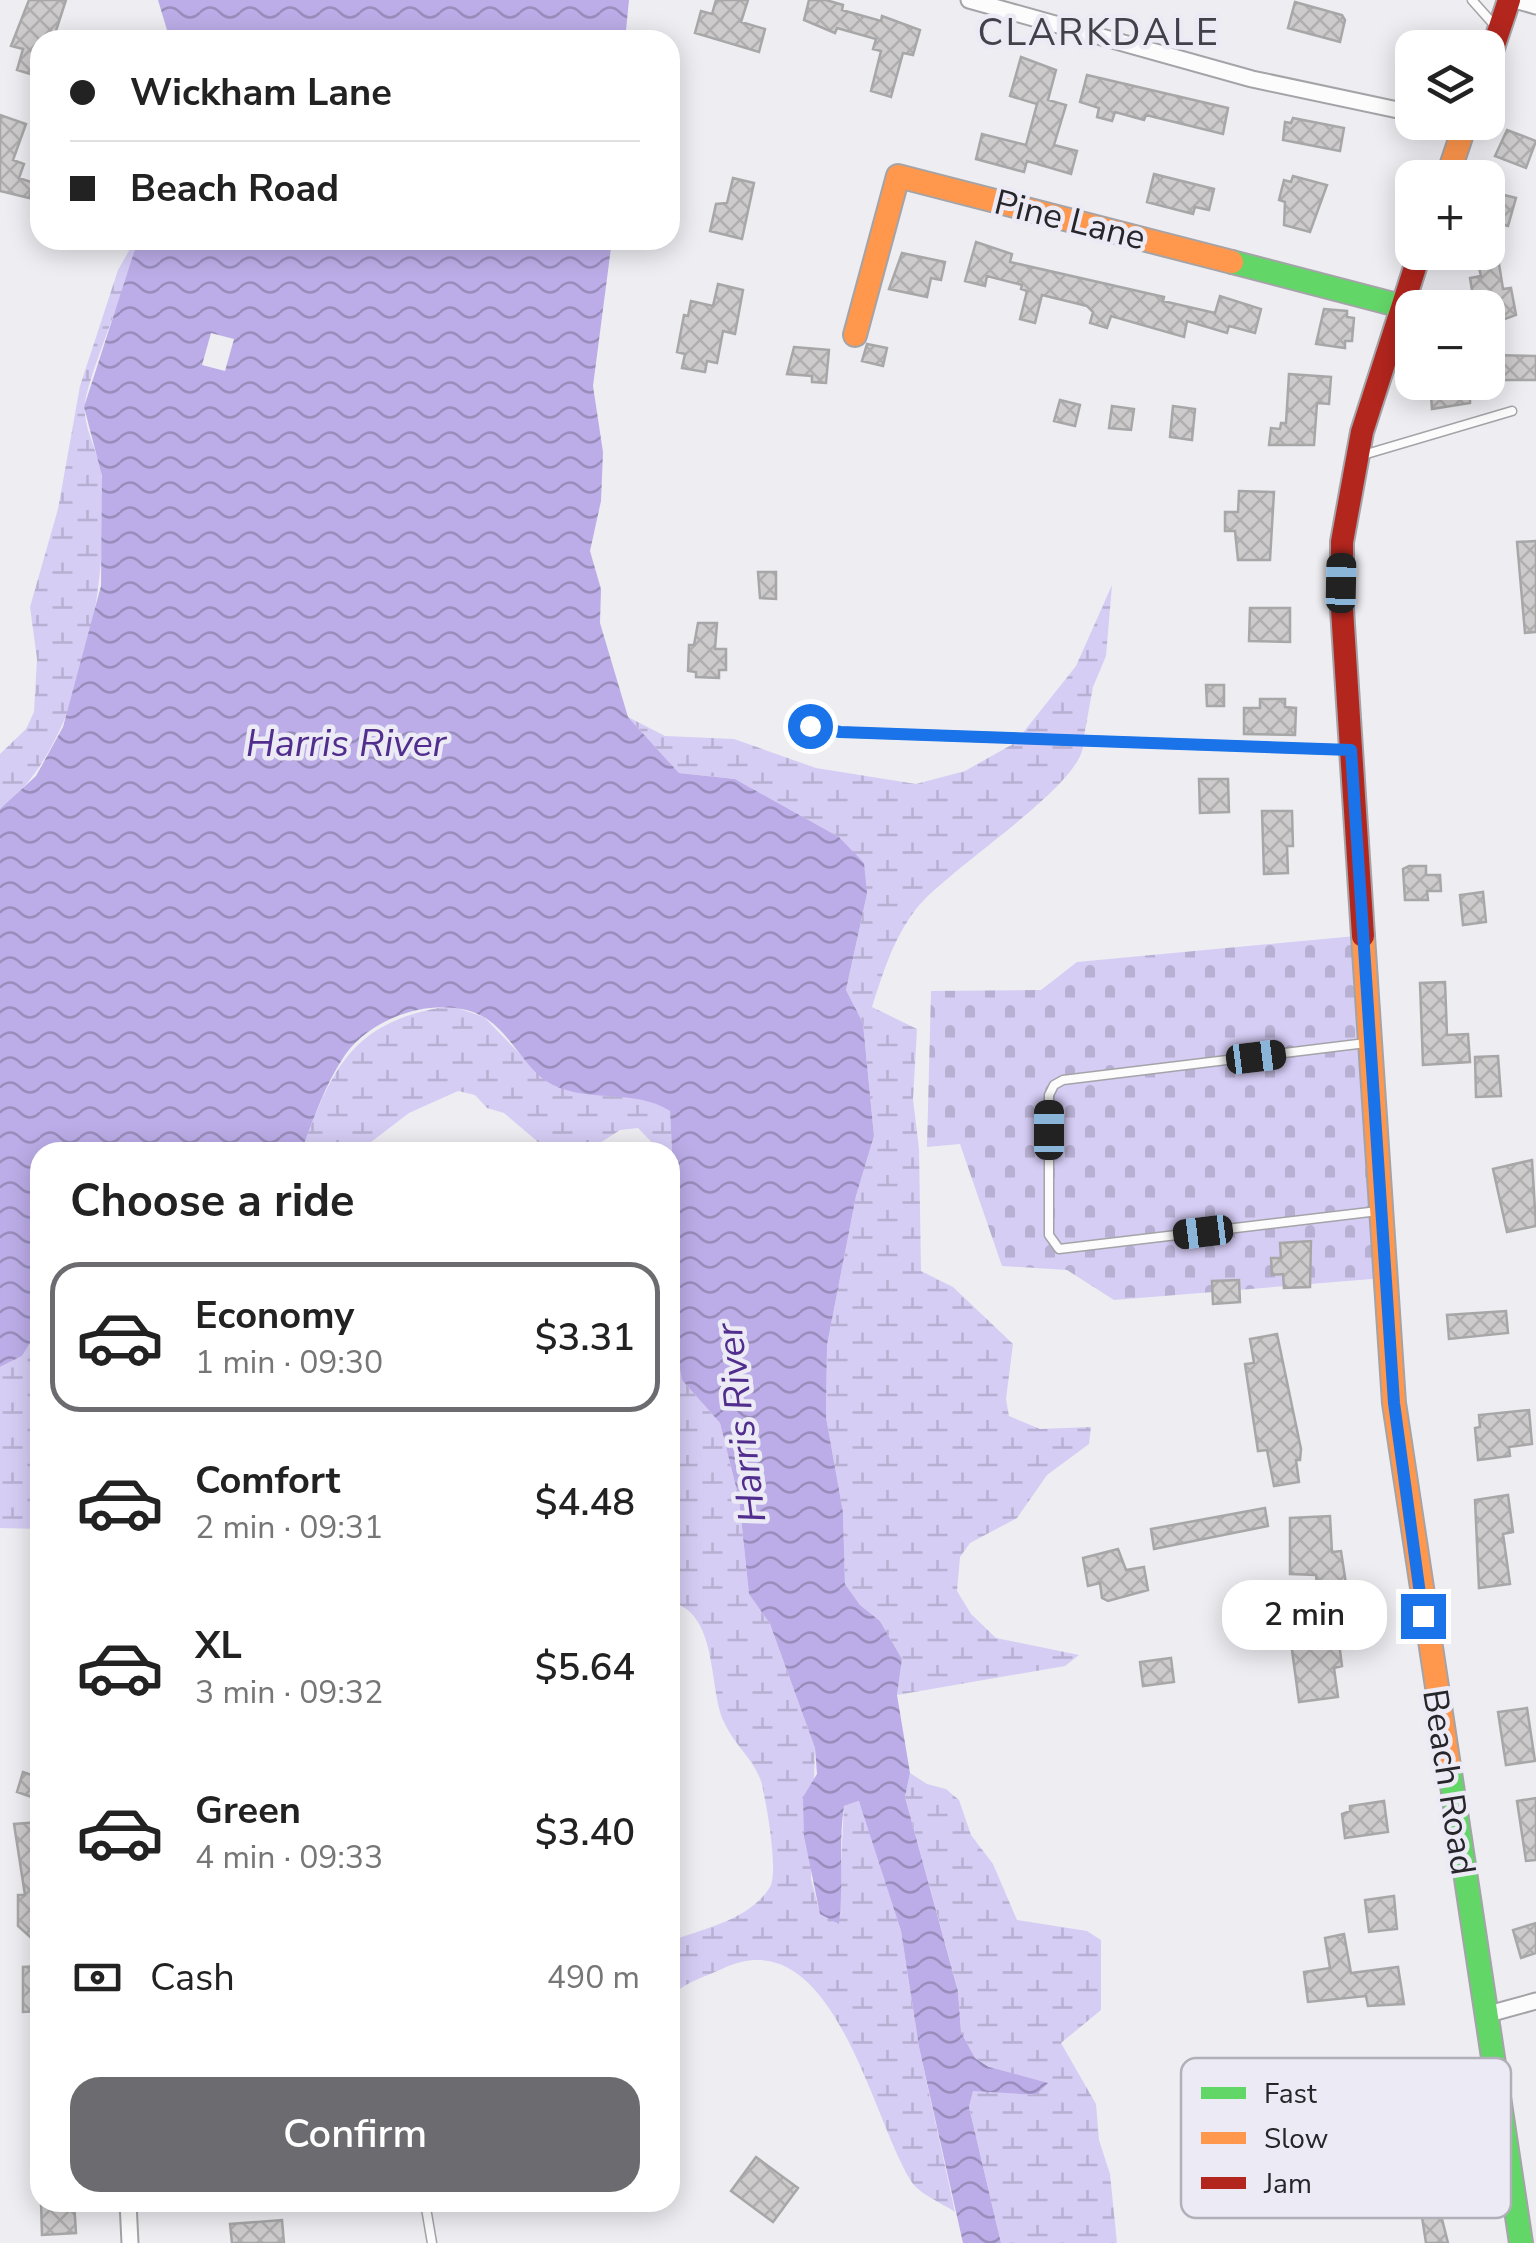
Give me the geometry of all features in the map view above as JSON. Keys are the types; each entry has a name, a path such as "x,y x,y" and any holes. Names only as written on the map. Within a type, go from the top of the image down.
{"street":[{"path":"969,0 1252,79 1395,109"},
{"path":"1504,9 1536,6"},
{"name":"Pine Lane","path":"855,335 898,176 1395,304"},
{"name":"Beach Road","path":"1395,327 1358,456 1342,560 1351,750 1394,1403 1492,2058"},
{"path":"1485,2015 1536,2001"},
{"name":"Beach Road","path":"1511,2180 1521,2243"},
{"path":"128,2212 130,2243"}],"lane":[{"path":"1472,0 1504,9"},
{"path":"1358,456 1512,411"},
{"path":"810,726 840,732 1351,750"},
{"path":"1371,1043 1063,1080 1054,1085 1049,1095 1049,1235 1059,1249 1382,1210"},
{"path":"427,2212 432,2243"}],"green space":[{"path":"129,250 134,250 85,404 86,422 102,478 103,518 95,610 85,657 71,703 52,745 29,781 0,809 0,754 26,729 34,712 37,659 30,607 58,509 80,386 118,270"},
{"path":"1112,585 1106,656 1093,687 1084,736 1022,734 1076,666"},
{"path":"628,717 665,736 734,739 816,768 916,784 965,771 1013,744 1083,745 1077,762 1038,805 916,909 895,944 872,1007 917,1029 913,1099 919,1149 921,1271 953,1287 1013,1344 1006,1399 1009,1416 1040,1429 1091,1427 1089,1444 1047,1475 1017,1518 970,1543 960,1557 957,1591 971,1614 996,1638 1079,1655 1065,1666 897,1695 902,1659 880,1621 860,1605 845,1584 843,1512 826,1417 827,1345 856,1196 874,1136 863,1023 846,990 867,894 839,837 735,779 679,773"},
{"path":"1356,936 1384,1278 1114,1300 1067,1270 1002,1266 960,1144 927,1147 931,991 1041,990 1077,962"},
{"path":"451,1006 484,1017 546,1081 586,1093 649,1097 670,1111 672,1142 651,1142 638,1128 620,1130 601,1142 538,1142 504,1113 487,1108 475,1095 458,1091 409,1113 371,1142 305,1142 324,1095 351,1052 391,1023"},
{"path":"30,1343 30,1529 0,1528 0,1367 22,1356"},
{"path":"680,1370 682,1380 720,1423 739,1499 749,1594 770,1624 815,1748 811,1879 820,1913 838,1923 844,1806 860,1801 901,1931 919,2047 955,2212 911,2181 843,2032 821,1997 794,1971 762,1960 724,1968 680,1989 680,1938 751,1908 770,1887 773,1867 761,1781 724,1722 704,1635 680,1606"},
{"path":"910,1773 927,1784 946,1789 959,1800 971,1835 993,1864 1017,1920 1087,1931 1101,1940 1101,2010 1061,2043 1096,2104 1099,2140 1110,2174 1117,2243 1001,2243 969,2107 973,2090 1036,2095 975,2058 961,2032 958,1990 905,1797"}],"water":[{"path":"158,0 629,0 626,30 167,30"},
{"name":"Harris River","path":"135,250 611,250 593,386 603,452 601,501 590,551 601,589 600,623 628,717 679,773 735,779 839,837 864,863 867,894 846,990 863,1023 874,1136 856,1196 827,1345 826,1417 843,1512 845,1584 860,1605 880,1621 902,1659 897,1695 910,1773 905,1797 958,1991 961,2032 975,2058 989,2067 1048,2083 1036,2095 973,2091 969,2107 1001,2243 963,2243 919,2047 901,1931 859,1801 844,1806 839,1924 820,1914 804,1836 803,1797 817,1774 815,1748 770,1624 749,1594 739,1499 720,1423 682,1380 680,1370 680,1142 672,1142 670,1111 640,1100 560,1088 538,1074 491,1022 465,1010 446,1007 427,1008 389,1020 357,1041 331,1078 305,1142 30,1142 30,1343 22,1356 0,1367 0,809 36,776 63,727 101,586 102,476 84,407"}],"pier":[{"path":"211,333 234,339 225,371 202,365"}],"building":[{"path":"29,0 66,0 56,30 30,30 30,74 17,70 23,49 11,46"},
{"path":"716,0 748,0 741,22 765,29 759,52 695,33 701,11 712,14"},
{"path":"809,0 826,0 843,5 842,10 881,21 882,16 920,30 913,55 903,53 891,97 871,91 881,51 873,49 876,39 837,28 835,33 804,20"},
{"path":"1295,2 1342,15 1345,20 1340,42 1288,28"},
{"path":"1021,57 1056,70 1048,100 1066,105 1054,145 1077,151 1071,174 1027,161 1024,172 976,159 982,134 1026,145 1037,104 1010,96"},
{"path":"1087,75 1228,108 1223,134 1146,115 1144,120 1115,112 1112,121 1097,117 1099,108 1080,102"},
{"path":"0,115 26,124 13,160 24,164 19,178 30,182 30,195 29,198 0,191"},
{"path":"1293,118 1344,128 1340,151 1283,140 1285,122 1291,123"},
{"path":"1507,130 1536,141 1526,168 1495,156"},
{"path":"1154,174 1214,189 1209,210 1195,207 1193,214 1147,202"},
{"path":"1293,176 1327,185 1310,232 1284,225 1285,202 1279,200 1284,180 1291,182"},
{"path":"733,178 754,183 742,239 710,231 716,204 727,203"},
{"path":"1505,195 1516,198 1508,226 1505,225"},
{"path":"976,242 1012,254 1010,262 1164,297 1163,301 1215,313 1220,296 1261,309 1255,333 1229,326 1227,333 1187,321 1184,337 1111,316 1107,328 1090,323 1093,312 1087,306 1042,295 1035,323 1020,319 1027,291 1021,289 1022,285 987,276 985,286 965,281"},
{"path":"902,253 945,262 941,280 931,278 927,297 889,289"},
{"path":"1480,270 1500,270 1503,289 1511,288 1516,315 1505,319 1505,290 1472,290 1470,278 1481,276"},
{"path":"718,284 743,290 735,334 723,331 717,363 707,361 705,372 682,368 685,354 677,352 684,315 688,316 691,301 713,306"},
{"path":"1324,309 1347,311 1347,317 1354,318 1352,341 1345,341 1345,348 1316,344"},
{"path":"867,344 887,348 883,366 862,361"},
{"path":"794,347 829,350 826,383 812,382 812,376 787,374"},
{"path":"1505,355 1536,356 1536,380 1505,380"},
{"path":"1289,374 1331,377 1329,404 1317,403 1314,445 1269,445 1271,428 1280,429 1281,423 1286,423"},
{"path":"1060,400 1080,405 1075,426 1054,421"},
{"path":"1431,400 1470,400 1470,403 1432,409"},
{"path":"1112,406 1134,409 1131,430 1109,428"},
{"path":"1173,406 1195,409 1192,440 1170,437"},
{"path":"1239,491 1274,492 1270,560 1238,560 1235,531 1225,531 1225,512 1238,512"},
{"path":"1536,541 1536,632 1525,633 1517,542"},
{"path":"758,572 776,572 776,599 760,598"},
{"path":"1250,608 1290,608 1290,642 1249,641"},
{"path":"698,623 717,623 715,649 726,649 726,670 719,670 719,678 696,677 696,672 688,671 689,645 694,645"},
{"path":"1206,685 1224,685 1224,706 1207,706"},
{"path":"1260,699 1285,699 1285,707 1296,708 1295,735 1244,734 1244,708 1260,708"},
{"path":"1199,779 1228,779 1229,812 1200,813"},
{"path":"1262,811 1292,811 1293,846 1287,846 1288,873 1264,874"},
{"path":"1426,866 1426,875 1440,875 1441,891 1427,891 1428,900 1405,900 1403,869"},
{"path":"1483,892 1486,922 1463,925 1460,895"},
{"path":"1445,982 1447,1035 1468,1034 1470,1062 1423,1065 1420,983"},
{"path":"1498,1056 1501,1096 1476,1097 1475,1057"},
{"path":"1532,1160 1536,1226 1507,1232 1493,1169"},
{"path":"1311,1241 1310,1287 1284,1288 1283,1274 1272,1275 1271,1258 1281,1258 1280,1243"},
{"path":"1239,1280 1240,1302 1213,1304 1212,1281"},
{"path":"1506,1311 1508,1333 1449,1339 1447,1315"},
{"path":"1277,1334 1301,1449 1300,1460 1296,1460 1299,1482 1274,1486 1267,1450 1258,1451 1245,1364 1254,1363 1250,1339"},
{"path":"1529,1410 1532,1444 1509,1447 1510,1456 1478,1460 1475,1428 1480,1427 1479,1415"},
{"path":"1508,1495 1513,1532 1503,1534 1510,1584 1479,1588 1475,1500"},
{"path":"1265,1508 1268,1526 1154,1549 1151,1529"},
{"path":"1330,1516 1332,1552 1341,1551 1350,1610 1335,1612 1342,1666 1334,1668 1338,1697 1299,1702 1290,1635 1320,1631 1319,1604 1316,1575 1290,1574 1290,1518"},
{"path":"1118,1549 1126,1570 1144,1567 1148,1590 1108,1601 1102,1598 1100,1583 1088,1586 1083,1558"},
{"path":"1171,1658 1174,1682 1143,1686 1140,1662"},
{"path":"1527,1708 1535,1761 1506,1765 1498,1712"},
{"path":"23,1772 30,1774 30,1797 17,1792"},
{"path":"1536,1798 1536,1860 1526,1861 1517,1801"},
{"path":"1384,1801 1388,1832 1345,1838 1342,1814 1350,1811 1350,1806"},
{"path":"30,1823 30,1937 18,1926 18,1895 25,1895 14,1824"},
{"path":"1394,1896 1397,1929 1369,1932 1365,1900"},
{"path":"1536,1923 1536,1953 1521,1958 1513,1930"},
{"path":"1344,1934 1351,1973 1398,1967 1404,2004 1368,2006 1366,1996 1308,2002 1304,1972 1330,1968 1325,1938"},
{"path":"23,1967 30,1967 30,2012 23,2012"},
{"path":"756,2157 798,2188 773,2222 731,2191"},
{"path":"41,2212 75,2212 76,2233 42,2235"},
{"path":"1422,2218 1442,2218 1448,2243 1426,2243"},
{"path":"282,2220 284,2243 232,2243 230,2224"}],"traffic: fast":[{"path":"1232,262 1395,304"},
{"path":"1449,1766 1493,2058"},
{"path":"1511,2177 1521,2243"}],"traffic: slow":[{"path":"1453,160 1460,140"},
{"path":"855,335 898,176 1232,262"},
{"path":"1363,936 1394,1403 1449,1766"}],"traffic: jam":[{"path":"1499,30 1509,0"},
{"path":"1363,936 1342,609 1342,542 1362,432 1414,270"}],"district":[{"name":"CLARKDALE","path":"1099,32"}],"route":[{"path":"810,726 840,732 1351,750 1394,1403 1423,1616"}]}
